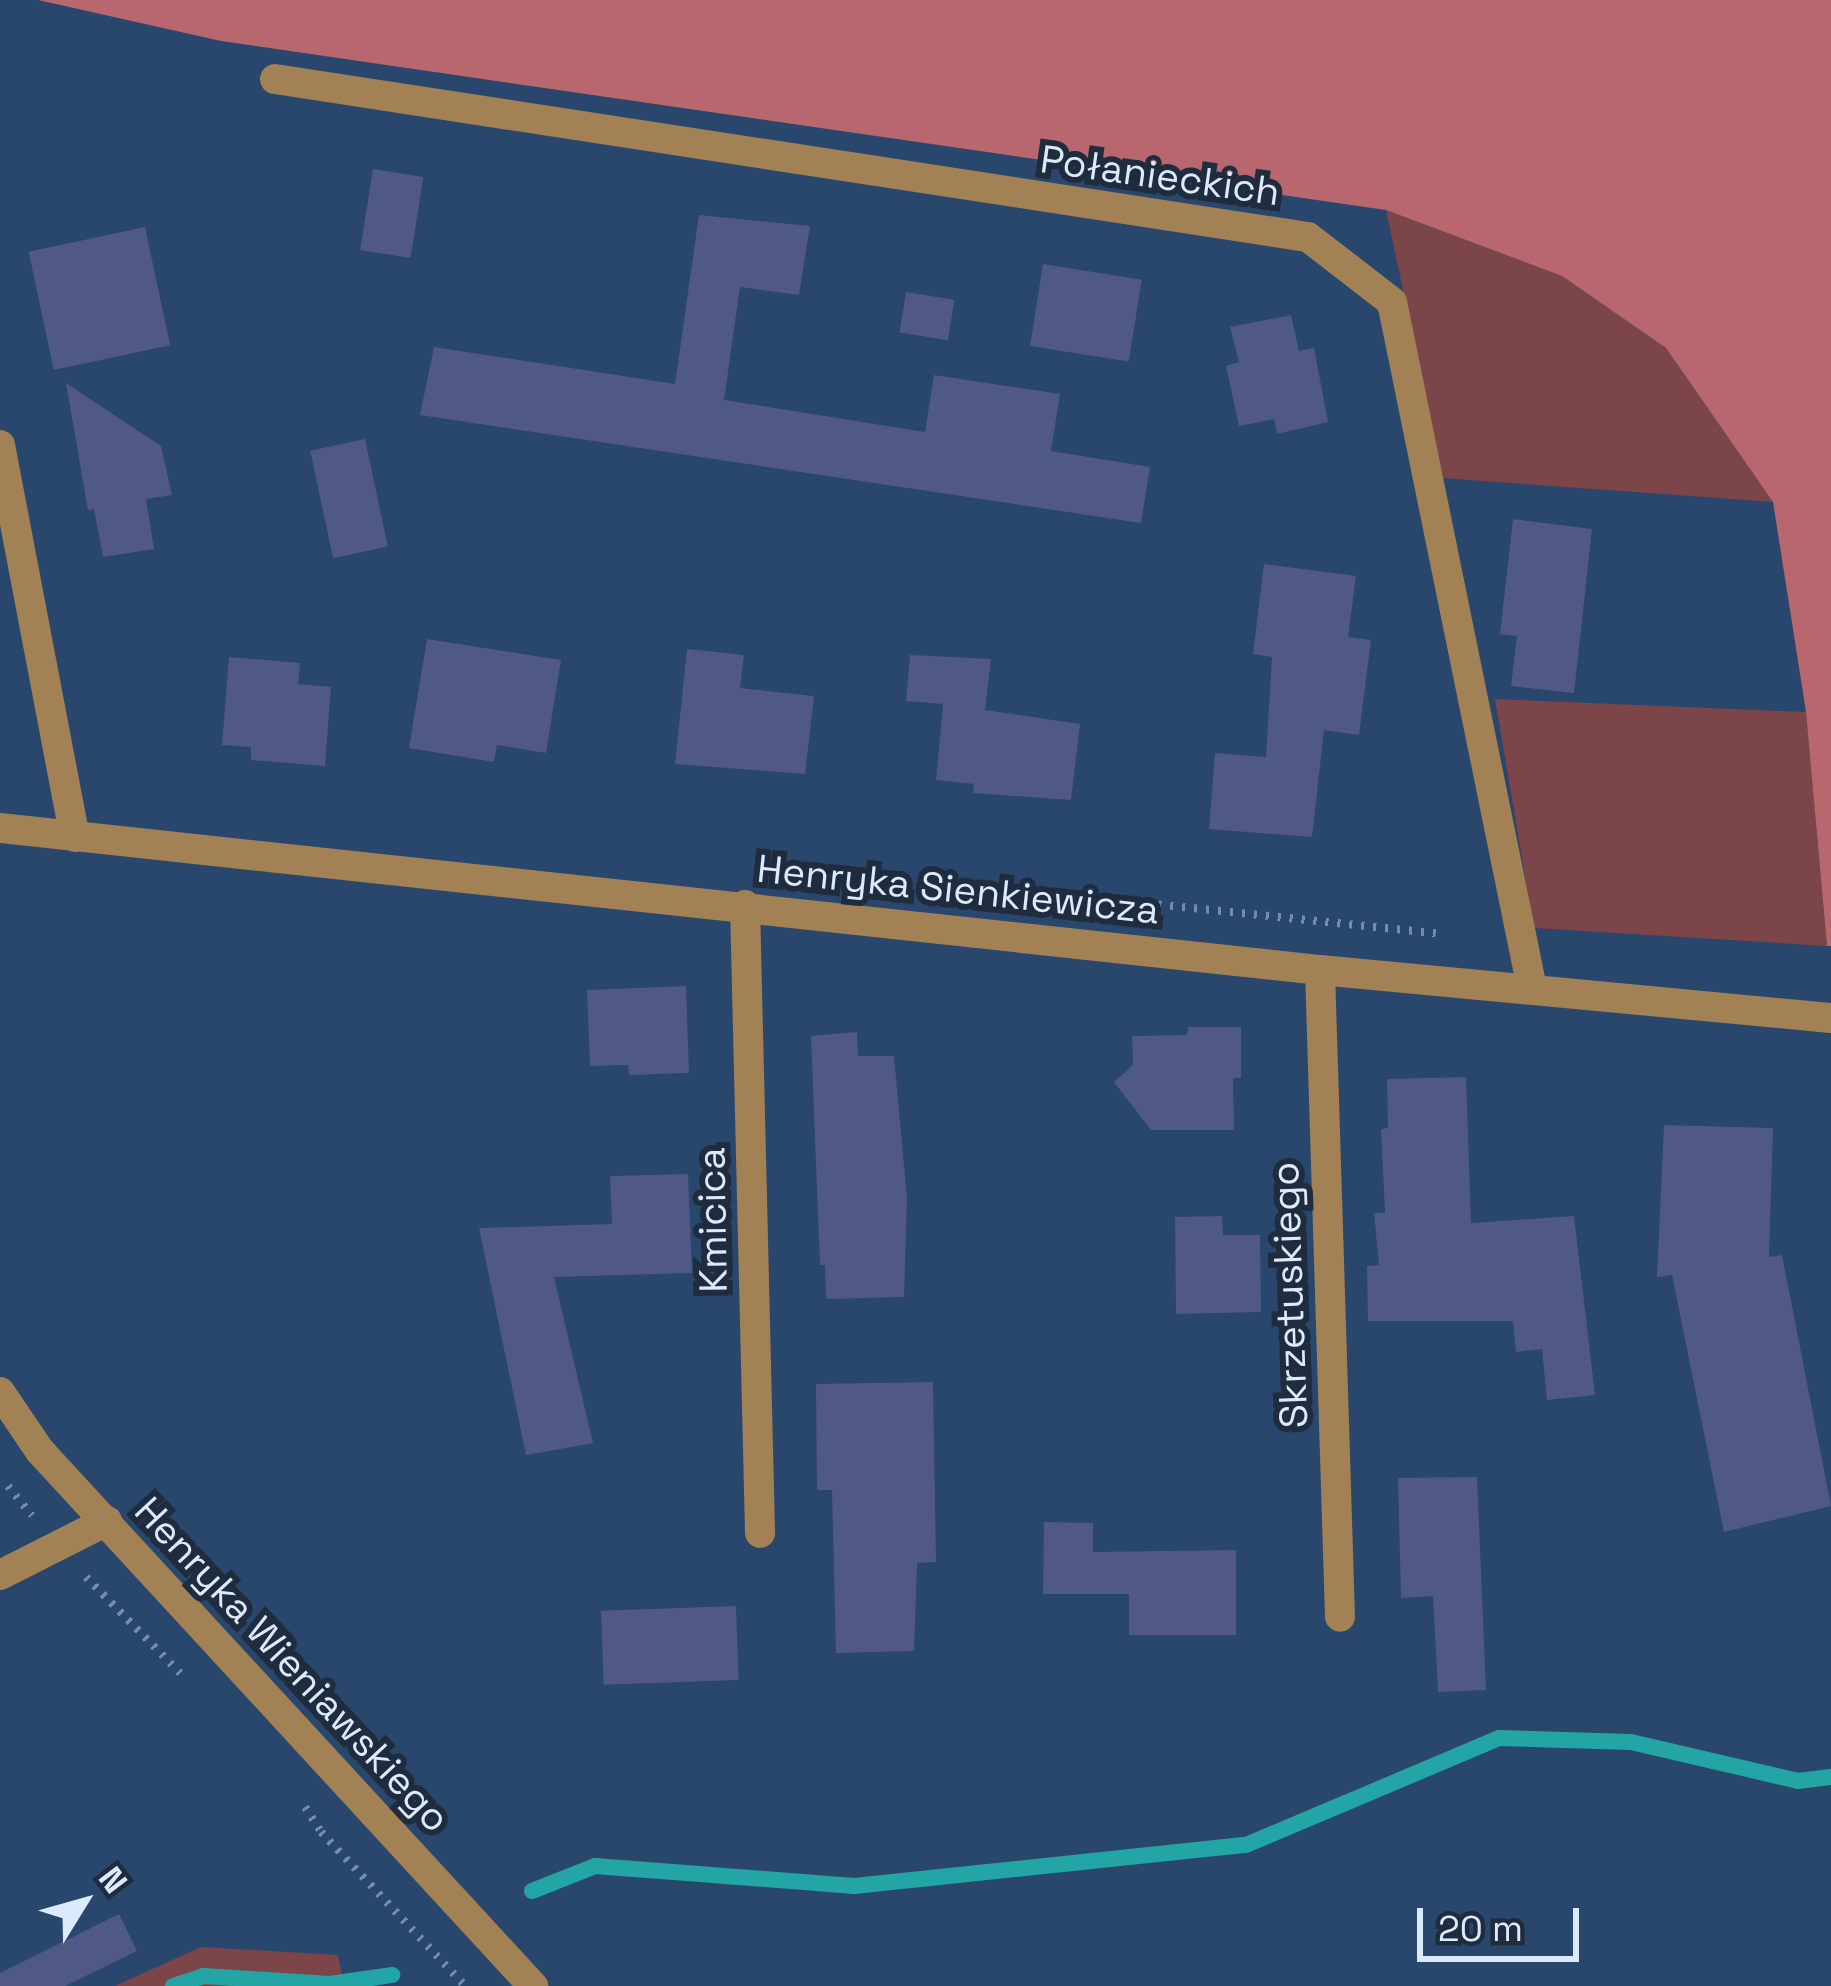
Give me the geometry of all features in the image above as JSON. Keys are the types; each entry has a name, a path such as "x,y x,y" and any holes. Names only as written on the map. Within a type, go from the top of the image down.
{"street":[{"name":"Połanieckich","path":"275,79 1308,237 1392,302 1532,988"},
{"path":"0,445 75,837"},
{"name":"Henryka Sienkiewicza","path":"0,827 745,904 1320,970 1831,1018"},
{"name":"Kmicica","path":"745,904 760,1533"},
{"name":"Skrzetuskiego","path":"1320,970 1340,1616"},
{"name":"Henryka Wieniawskiego","path":"0,1392 40,1451 532,1986"},
{"path":"0,1575 106,1521"}],"path":[{"path":"0,1475 56,1547 200,1693"},
{"path":"298,1796 321,1832 464,1986"}],"shaded area":[{"path":"38,0 1831,0 1831,946 1827,946 1806,712 1773,502 1666,348 1562,276 1386,210 221,41"},
{"path":"1386,210 1562,276 1666,348 1773,502 1443,478"},
{"path":"1495,699 1806,712 1827,946 1534,928"},
{"path":"201,1947 338,1955 344,1986 115,1986"}],"building":[{"path":"373,169 423,177 411,258 360,250"},
{"path":"699,215 810,226 799,295 740,287 724,400 925,432 934,375 1060,394 1051,451 1150,467 1141,523 420,415 434,347 675,384"},
{"path":"145,227 170,345 54,370 29,252"},
{"path":"1043,264 1142,280 1129,362 1030,346"},
{"path":"906,292 954,300 948,340 900,332"},
{"path":"1291,315 1299,351 1314,348 1328,422 1277,434 1274,419 1239,426 1226,366 1239,362 1230,327"},
{"path":"66,383 161,446 172,495 146,499 154,549 103,557 94,509 88,510"},
{"path":"365,439 388,547 333,558 310,451"},
{"path":"1513,519 1592,529 1574,693 1511,686 1517,636 1500,634"},
{"path":"1264,564 1356,576 1348,637 1371,640 1359,735 1324,730 1312,837 1209,829 1215,753 1266,757 1272,657 1253,654"},
{"path":"427,639 561,660 546,753 497,745 494,762 409,748"},
{"path":"687,649 744,655 740,688 814,696 805,774 675,764"},
{"path":"910,655 991,659 985,710 1080,724 1071,800 973,793 974,784 936,780 943,704 906,701"},
{"path":"229,657 300,663 298,684 331,687 325,766 251,760 251,747 222,745"},
{"path":"686,986 689,1073 629,1075 628,1065 590,1066 587,990"},
{"path":"1188,1027 1241,1027 1241,1078 1233,1078 1234,1130 1151,1130 1114,1082 1133,1065 1132,1036 1187,1035"},
{"path":"857,1032 858,1056 894,1056 907,1198 904,1297 826,1299 825,1265 820,1265 811,1036"},
{"path":"1466,1077 1471,1223 1574,1216 1595,1395 1547,1400 1542,1349 1516,1352 1513,1321 1368,1321 1367,1266 1379,1265 1374,1213 1385,1213 1381,1129 1388,1128 1387,1079"},
{"path":"1664,1125 1773,1128 1769,1257 1782,1255 1831,1506 1724,1532 1672,1275 1657,1277"},
{"path":"688,1174 692,1273 554,1277 593,1443 526,1455 479,1228 612,1224 610,1176"},
{"path":"1222,1216 1223,1235 1260,1235 1261,1312 1176,1314 1175,1217"},
{"path":"933,1382 936,1562 917,1563 914,1651 836,1653 832,1490 817,1490 816,1384"},
{"path":"1477,1477 1486,1690 1438,1692 1433,1596 1401,1598 1398,1478"},
{"path":"1044,1522 1093,1523 1093,1552 1236,1550 1236,1635 1129,1635 1129,1594 1043,1594"},
{"path":"736,1606 739,1680 604,1685 601,1611"},
{"path":"119,1914 137,1951 65,1986 0,1986 0,1973"}],"waterway":[{"path":"532,1891 595,1866 854,1886 1246,1845 1499,1738 1631,1742 1798,1781 1831,1777"},
{"path":"173,1986 203,1976 330,1984 392,1975"}]}
